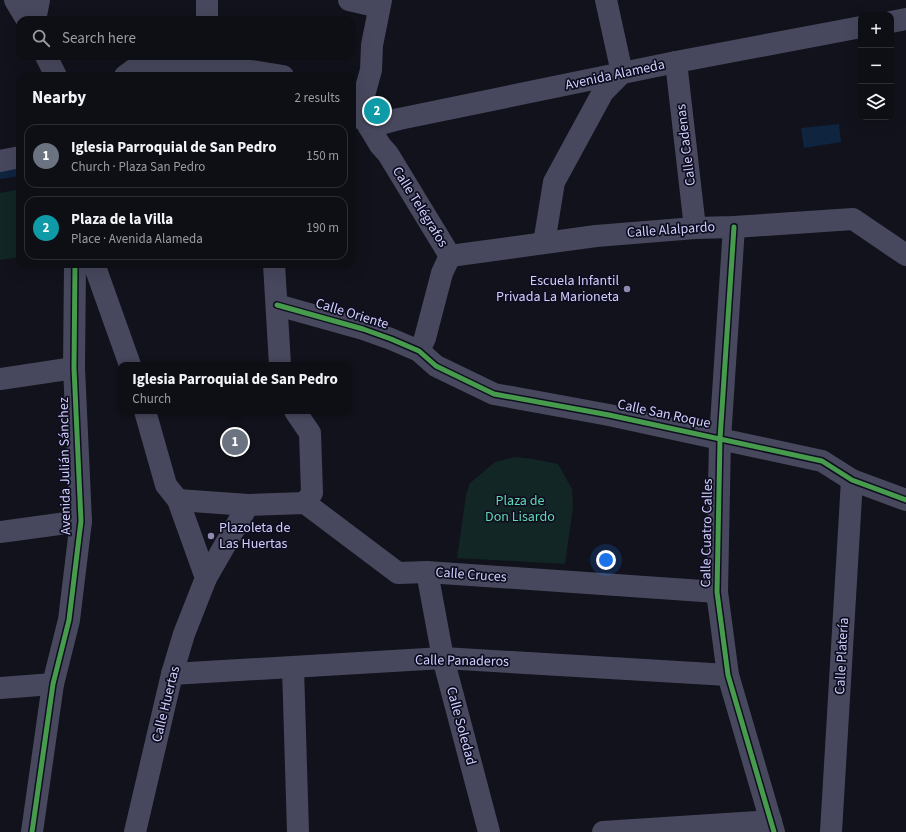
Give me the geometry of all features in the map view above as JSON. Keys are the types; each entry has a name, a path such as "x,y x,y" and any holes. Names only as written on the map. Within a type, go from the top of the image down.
{"street":[{"path":"15,0 25,16"},
{"path":"36,16 39,0"},
{"path":"207,0 207,16"},
{"path":"349,0 380,4 372,45 371,70 360,119"},
{"path":"544,243 554,182 603,92 622,73 606,0"},
{"path":"894,21 906,19"},
{"name":"Avenida Alameda","path":"360,119 399,119 676,62 858,28"},
{"path":"48,60 54,72"},
{"path":"130,72 136,68 206,60 264,72"},
{"name":"Calle Cadenas","path":"676,62 695,228"},
{"name":"Calle Telégrafos","path":"360,119 388,154 450,256 442,273 425,338 419,351"},
{"path":"0,161 16,158"},
{"name":"Calle Alalpardo","path":"450,256 596,236 695,228 734,227 853,219 906,255"},
{"name":"Calle Cuatro Calles","path":"734,227 720,439 717,592 728,675 773,826"},
{"name":"Avenida Julián Sánchez","path":"32,832 52,684 69,620 81,521 74,368 75,268"},
{"path":"95,268 129,362"},
{"path":"274,268 280,362"},
{"name":"Calle Oriente","path":"277,305 363,329 392,339 419,351"},
{"name":"Calle San Roque","path":"419,351 436,366 494,394 609,415 822,461 852,480 906,500"},
{"path":"0,379 74,368"},
{"path":"146,414 166,485 178,500 206,578"},
{"path":"178,500 248,505 305,503 312,493 310,433 297,414"},
{"name":"Calle Platería","path":"831,832 852,480"},
{"name":"Calle Cruces","path":"305,503 398,573 427,572 717,592"},
{"name":"Calle Huertas","path":"135,832 172,674 184,634 206,578 248,505"},
{"path":"0,532 81,521"},
{"name":"Calle Soledad","path":"427,572 443,658 489,832"},
{"name":"Calle Panaderos","path":"172,674 443,658 728,675"},
{"path":"293,668 298,832"},
{"path":"0,688 52,684"},
{"path":"603,832 773,826"}],"green space":[{"path":"16,190 16,258 0,260 0,193"},
{"name":"Plaza de Don Lisardo","path":"515,457 558,464 572,489 573,508 565,564 457,558 466,495 470,483 495,462"}],"water":[{"path":"839,124 841,142 804,148 801,128"},
{"path":"16,167 16,177 0,179 0,170"}],"cycle path":[{"path":"734,227 720,439 717,592 728,675 774,832"},
{"path":"32,832 53,684 69,620 81,521 74,368 75,268"},
{"path":"277,305 363,329 391,339 419,351 436,366 494,394 609,415 822,461 852,480 906,500"}],"place":[{"name":"Plaza de la Villa","path":"377,111"},
{"name":"Escuela Infantil Privada La Marioneta","path":"627,289"},
{"name":"Iglesia Parroquial de San Pedro","path":"235,442"},
{"name":"Plazoleta de Las Huertas","path":"211,536"}]}
